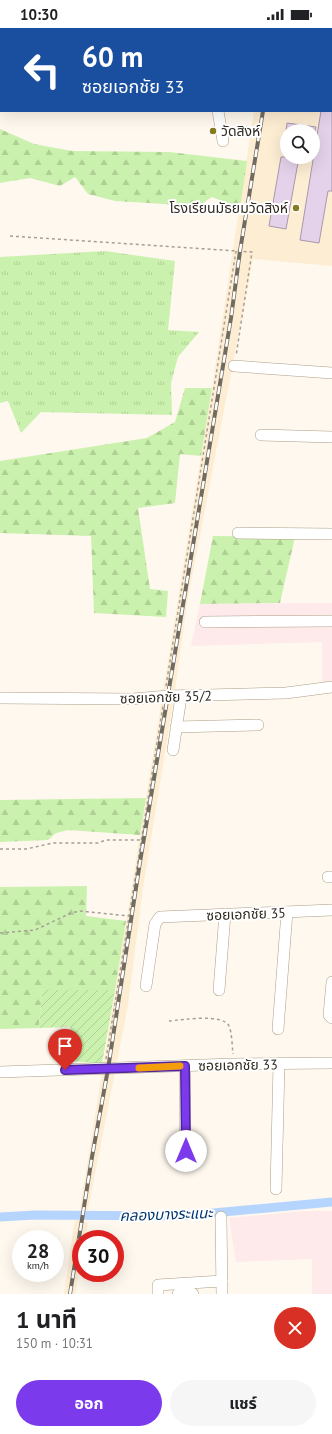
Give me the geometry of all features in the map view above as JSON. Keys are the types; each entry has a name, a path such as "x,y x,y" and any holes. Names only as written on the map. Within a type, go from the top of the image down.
{"street":[{"path":"218,112 223,141"},
{"path":"234,366 332,374"},
{"path":"261,435 332,437"},
{"path":"238,533 332,534"},
{"path":"205,622 332,621"},
{"name":"ซอยเอกชัย 35/2","path":"0,698 132,699 286,693 332,688"},
{"path":"173,750 182,697"},
{"path":"176,727 258,725"},
{"name":"ซอยเอกชัย 35","path":"146,986 154,924 160,917 332,910"},
{"path":"278,1029 287,912"},
{"path":"218,990 225,914"},
{"path":"332,982 329,1015 332,1018"},
{"name":"ซอยเอกชัย 33","path":"0,1072 234,1064 332,1063"},
{"path":"276,1189 279,1064"},
{"path":"185,1066 186,1166"},
{"path":"221,1217 222,1294"},
{"path":"158,1294 158,1285 222,1282"},
{"path":"178,1294 182,1290 188,1290 193,1294"}],"path":[{"path":"10,236 252,252 234,366"},
{"path":"105,1069 236,251"},
{"path":"0,848 26,849 53,843 98,843 106,840 142,840"},
{"path":"0,933 35,930 71,913 80,911 129,916"},
{"path":"169,1021 215,1018 226,1021 229,1025 234,1064"}],"shaded area":[{"path":"254,112 332,112 332,266 253,259 187,603 175,691 143,888 128,1005 88,1210 80,1209 212,388"},
{"path":"332,603 332,685 322,686 322,642 191,646 200,604"},
{"path":"305,1211 332,1211 332,1294 312,1294 312,1259 236,1262 229,1218"},
{"path":"75,1219 88,1223 87,1230 73,1230"},
{"path":"72,1239 72,1282 77,1282 75,1294 64,1294"}],"green space":[{"path":"0,129 34,144 72,151 169,152 247,161 240,208 212,197 198,206 115,201 88,194 75,177 60,186 30,178 0,183"},
{"path":"105,251 175,261 168,330 199,332 178,357 171,383 172,415 41,412 21,433 8,401 0,403 0,257"},
{"path":"185,388 212,388 201,456 180,454 175,503 138,508 150,589 168,591 166,617 94,613 91,536 0,533 0,461 147,438 175,422"},
{"path":"213,536 295,537 280,603 200,604"},
{"path":"146,798 140,835 68,830 56,833 48,840 0,842 0,800"},
{"path":"87,886 86,916 126,921 115,990 42,990 39,1028 0,1029 0,887"},
{"path":"42,990 115,990 102,1064 70,1061 70,1027 39,1028"}],"building":[{"path":"321,112 332,112 332,191 328,191 319,243 300,240 312,164 320,164 319,124"},
{"path":"280,163 280,164 298,164 286,229 269,226"}],"waterway":[{"name":"คลองบางระแนะ","path":"0,1217 35,1215 181,1216 332,1202"}],"railway":[{"path":"70,1294 108,1069 140,862 231,318 240,251 263,112"}],"slow traffic":[{"path":"139,1068 180,1066"}],"place":[{"name":"วัดสิงห์","path":"213,131"},
{"name":"โรงเรียนมัธยมวัดสิงห์","path":"296,208"}],"route":[{"path":"65,1070 185,1066 186,1151"}]}
